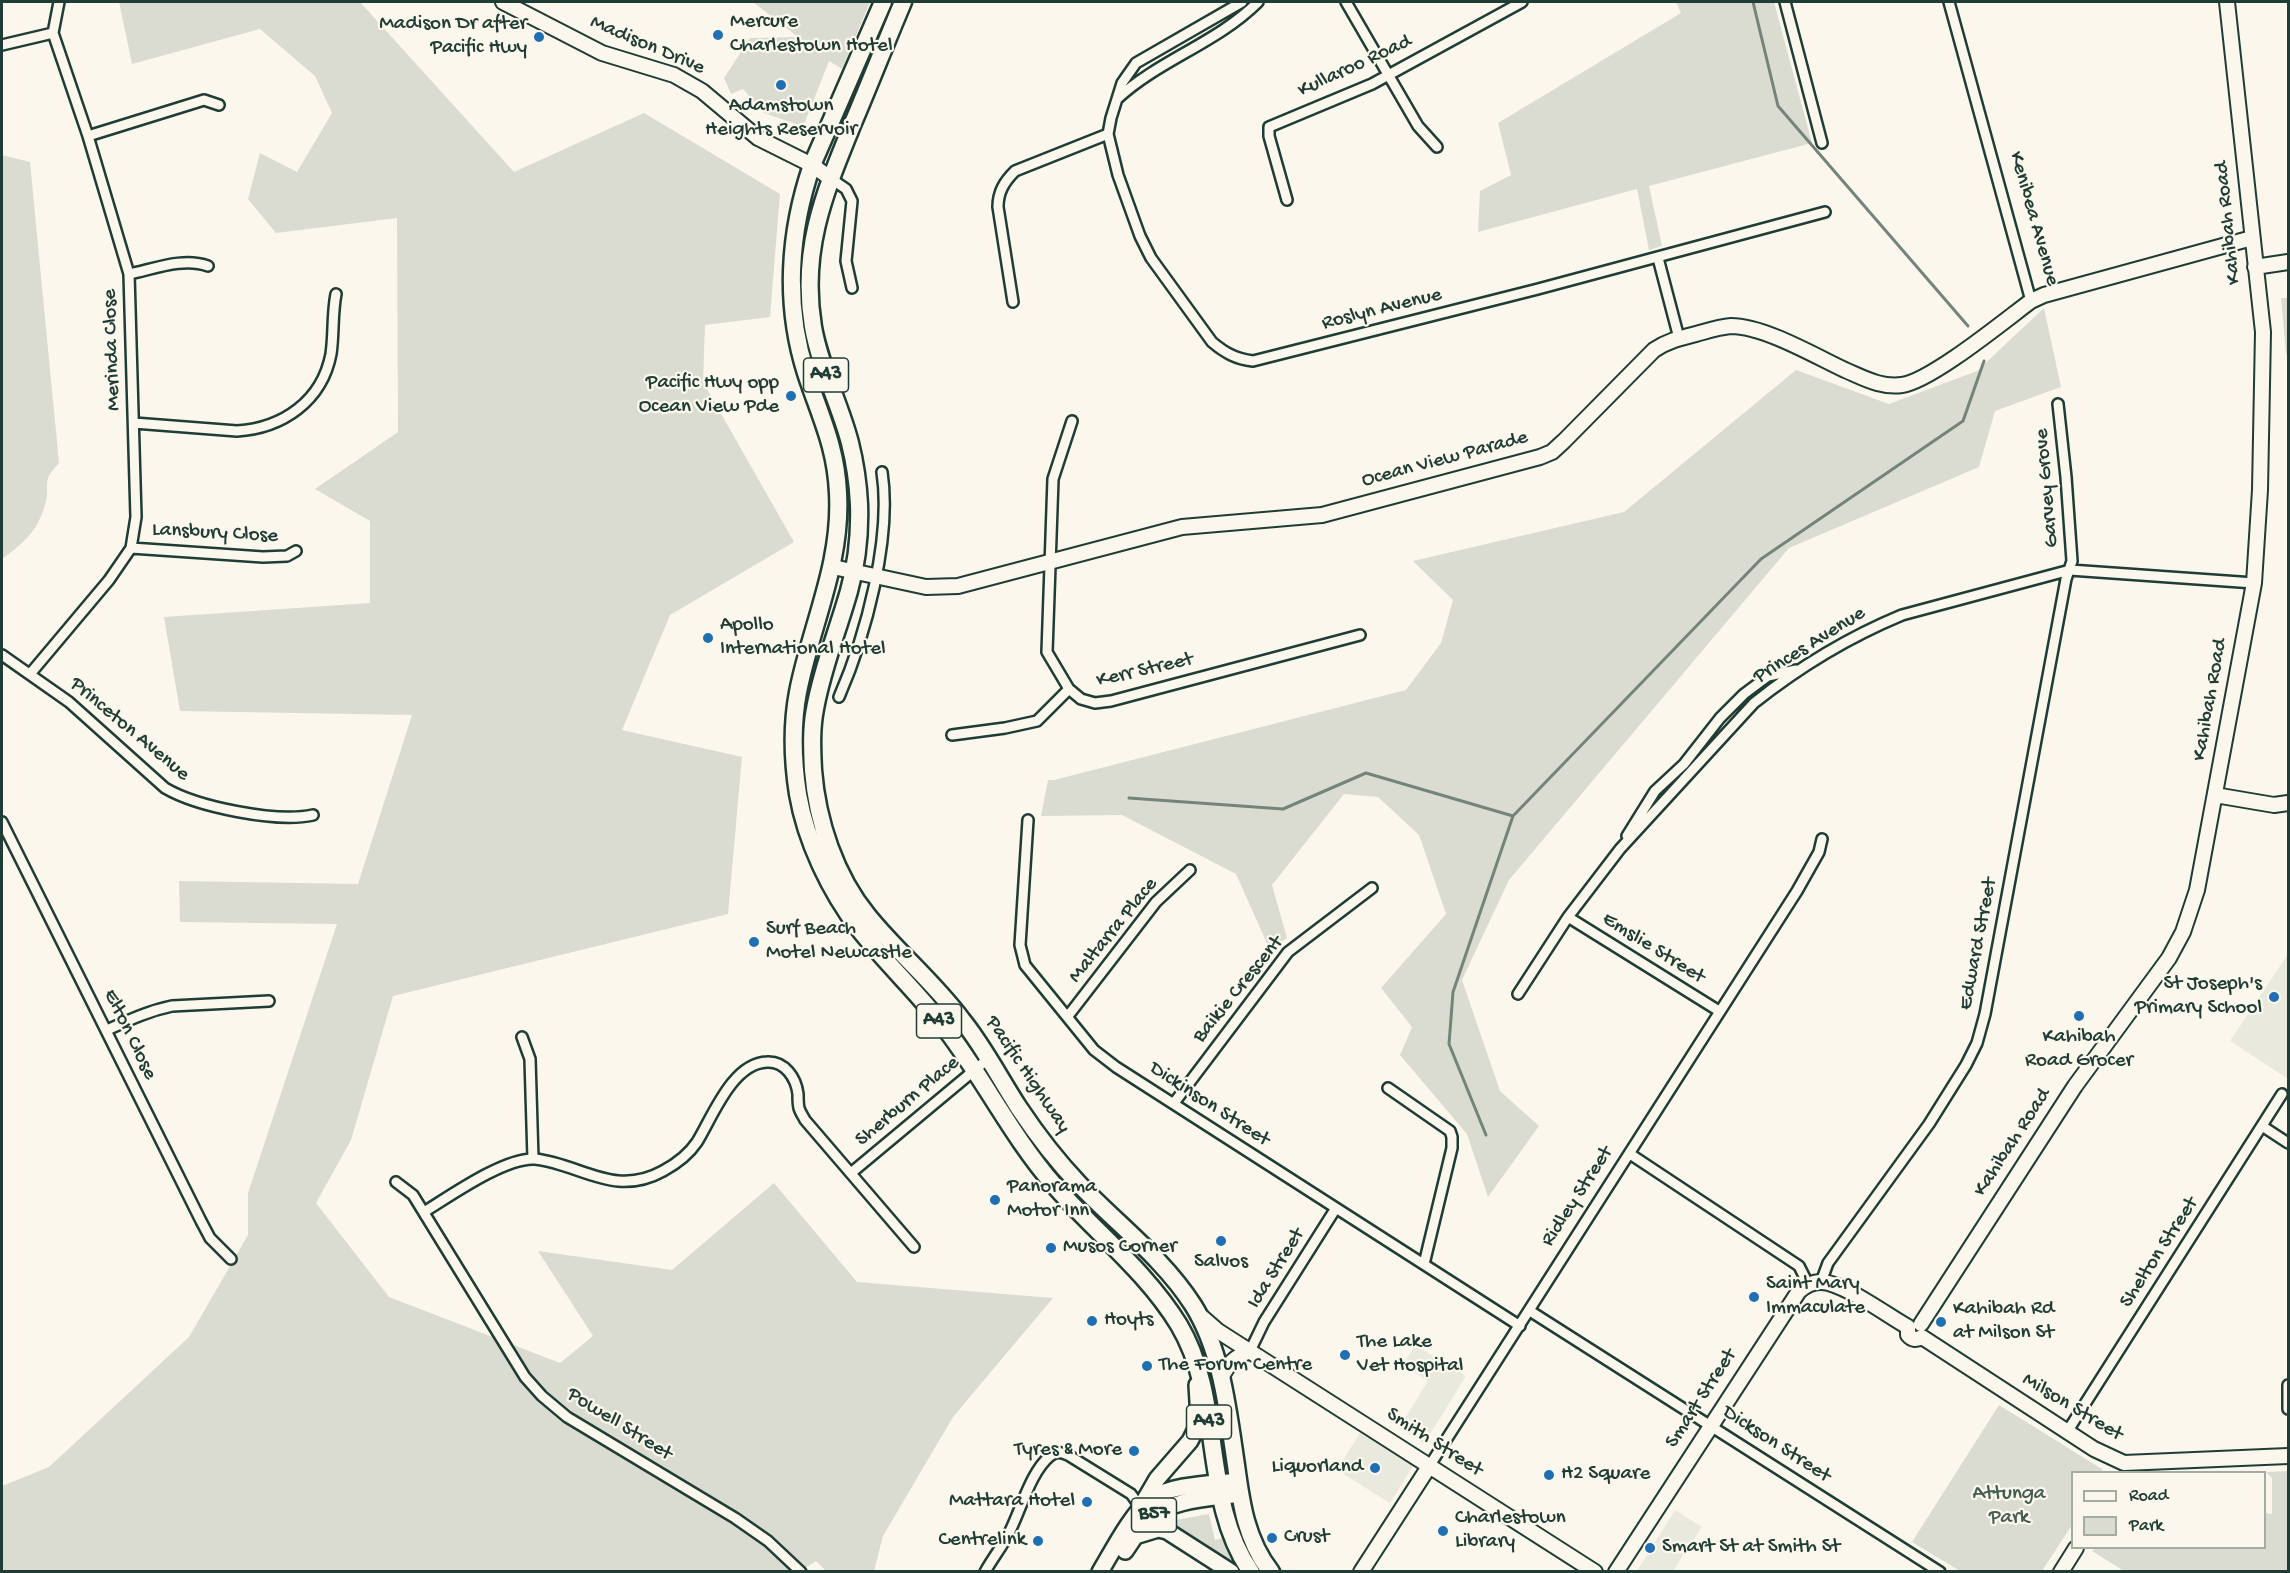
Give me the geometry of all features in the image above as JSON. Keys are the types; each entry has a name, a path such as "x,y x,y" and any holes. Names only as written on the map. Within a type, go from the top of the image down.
{"highway":[{"name":"Pacific Highway","path":"883,2 812,165 797,220 792,266 792,291 799,345 806,372 829,434 837,473 838,535 833,567 797,696 795,760 798,794 803,816 813,847 840,900 858,927 950,1034 1005,1120 1055,1187 1148,1281 1183,1332 1202,1384 1220,1490 1231,1535 1251,1572"},
{"name":"Pacific Highway","path":"903,2 830,178 817,219 812,245 810,299 813,326 820,356 850,443 856,475 859,537 854,572 815,708 812,734 813,772 818,808 836,862 866,913 938,989 964,1022 1046,1147 1077,1182 1165,1268 1198,1313 1212,1345 1221,1378 1239,1487 1254,1544 1271,1572"}],"main road":[{"name":"Madison Drive","path":"503,2 602,52 674,75 702,91 758,138 812,165 830,178"},
{"name":"Kahibah Road","path":"1917,1329 2082,1077 2169,958 2183,932 2197,890 2254,583 2259,525 2262,337 2227,2"},
{"name":"Kenibea Avenue","path":"2031,301 2056,291 2252,238"},
{"path":"2255,267 2289,262"},
{"name":"Ocean View Parade","path":"833,567 941,588 958,586 1182,527 1322,515 1540,458 1552,452 1654,350 1665,342 1730,326 1745,327 1765,333 1873,382 1903,385 1936,369 2031,301"},
{"path":"2215,795 2274,806 2289,803"},
{"name":"Milson Street","path":"1814,1283 1836,1285 1917,1329 2122,1468 2289,1456"},
{"name":"Smart Street","path":"1616,1572 1790,1302 1799,1291 1814,1283"},
{"name":"Smith Street","path":"1198,1313 1218,1332 1595,1572"},
{"path":"1221,1378 1229,1363 1236,1356 1250,1351"},
{"path":"1141,1508 1158,1479 1190,1441 1198,1425 1195,1362"},
{"name":"Ridley Street","path":"1361,1572 1430,1465"},
{"name":"B57","path":"1100,1572 1141,1508 1152,1498 1163,1493 1239,1487"},
{"name":"B57","path":"1112,1572 1150,1517 1164,1509 1220,1490"},
{"path":"1135,1536 1158,1529 1167,1531 1232,1572"},
{"path":"2061,1572 2075,1549"}],"street":[{"name":"Merinda Close","path":"30,674 109,580 130,548 136,517 129,274 88,136 53,33 59,2"},
{"name":"Roslyn Avenue","path":"1242,2 1136,63 1124,77 1115,101 1108,134 1131,215 1151,258 1212,342 1223,352 1239,359 1253,362 1658,258 1825,212"},
{"path":"1115,101 1131,86 1225,30 1258,2"},
{"path":"1346,2 1418,126 1437,147"},
{"name":"Kullaroo Road","path":"1287,200 1271,146 1269,127 1388,75 1522,2"},
{"path":"1785,2 1822,144"},
{"name":"Kenibea Avenue","path":"1949,2 2031,301"},
{"path":"2,45 53,33"},
{"path":"88,136 204,100 219,105"},
{"path":"1013,302 998,207 998,198 1006,179 1015,171 1108,134"},
{"path":"830,178 846,189 852,201 846,261 852,288"},
{"path":"1658,258 1679,338"},
{"path":"129,274 177,263 200,263 208,266"},
{"path":"134,423 237,431 271,425 287,418 300,408 320,385 326,371 333,341 333,309 336,294"},
{"name":"Garvey Grove","path":"2058,404 2066,477 2072,561 2070,570"},
{"name":"Kerr Street","path":"1072,421 1053,479 1047,652 1069,689 1081,699 1095,703 1111,701 1360,634"},
{"path":"839,697 860,640 877,576 885,508 882,472"},
{"name":"Lansbury Close","path":"130,548 263,557 287,556 296,551"},
{"name":"Princes Avenue","path":"1518,994 1568,917 1620,849 1754,703 1800,670 1876,626 1902,615 2070,570 2254,583"},
{"name":"Edward Street","path":"1814,1283 1929,1124 1977,1043 1985,1014 2066,579 2070,570"},
{"name":"Princeton Avenue","path":"2,655 69,702 165,788 182,798 214,806 282,817 299,818 313,815"},
{"path":"1620,849 1655,791 1689,758 1735,702 1768,676 1800,670"},
{"path":"952,735 1037,721 1069,689"},
{"name":"Dickinson Street","path":"1028,820 1020,945 1022,957 1025,965 1094,1050 1116,1067 1520,1326"},
{"name":"Elton Close","path":"2,822 210,1238 231,1259"},
{"name":"Ridley Street","path":"1430,1465 1797,891 1819,852 1822,839"},
{"name":"Maltarra Place","path":"1068,1016 1156,902 1190,870"},
{"name":"Baikie Crescent","path":"1174,1103 1288,952 1372,888"},
{"name":"Emslie Street","path":"1568,917 1719,1011"},
{"path":"107,1030 143,1013 172,1006 269,1001"},
{"path":"424,1212 489,1173 511,1164 533,1159 530,1059 522,1036"},
{"name":"Sherburn Place","path":"851,1173 989,1058"},
{"name":"Sherburn Place","path":"533,1159 599,1179 619,1182 641,1179 661,1172 681,1160 696,1143 723,1092 738,1077 752,1066 767,1062 782,1065 793,1076 798,1094 798,1106 805,1120 914,1247"},
{"path":"1388,1088 1450,1131 1452,1137 1452,1148 1424,1264"},
{"name":"Shelton Street","path":"2067,1432 2282,1094"},
{"path":"2262,1126 2289,1143"},
{"path":"1630,1154 1799,1266 1814,1283"},
{"name":"Powell Street","path":"396,1182 413,1195 510,1356 542,1396 567,1417 735,1518 768,1541 801,1572"},
{"name":"Ida Street","path":"1250,1351 1264,1323 1336,1209"},
{"name":"Dickson Street","path":"1530,1311 1940,1572"},
{"path":"2289,1384 2289,1409"},
{"path":"985,1572 1008,1534 1036,1475 1043,1464 1054,1454 1061,1452 1068,1455 1131,1494 1141,1508"}],"shaded area":[{"name":"St Joseph's Primary School","path":"2288,954 2288,1079 2230,1041"},
{"path":"1415,1345 1466,1376 1424,1444 1399,1428 1428,1381 1403,1365"},
{"name":"Liquorland","path":"1360,1433 1413,1466 1390,1503 1337,1470"},
{"path":"1675,1510 1702,1527 1673,1571 1637,1571"}],"green space":[{"path":"119,2 360,2 514,172 644,113 780,194 770,317 705,325 703,382 794,542 670,615 622,730 742,757 728,914 393,996 351,1140 316,1203 389,1297 560,1363 593,1336 538,1251 672,1270 774,1183 857,1282 1053,1298 953,1417 883,1536 874,1571 826,1571 816,1561 799,1572 2,1572 2,1486 49,1467 189,1337 248,1235 248,1193 337,924 180,922 179,881 358,884 412,715 180,711 164,617 370,603 370,521 315,489 398,432 397,218 276,233 248,199 260,153 297,172 332,113 315,76 260,29 132,64"},
{"path":"753,2 870,2 842,69 829,61 805,122 799,125 764,113 743,89 731,94 724,78 750,38 798,37"},
{"path":"1676,2 1774,2 1812,143 1649,186 1662,246 1649,250 1637,189 1478,232 1480,191 1511,175 1498,123 1681,13"},
{"path":"2,155 30,162 59,463 48,478 46,501 35,528 24,541 2,559"},
{"path":"2281,298 2288,298 2288,354 2286,354"},
{"path":"2044,308 2061,387 1995,411 1979,467 1789,548 1509,880 1462,980 1500,1091 1539,1126 1488,1197 1467,1134 1400,1055 1412,1027 1381,988 1446,914 1419,835 1378,797 1344,794 1272,885 1287,938 1270,950 1236,874 1122,815 1041,816 1048,780 1406,690 1441,643 1453,600 1413,561 1624,512 1796,370 1889,404 1977,371"},
{"name":"Attunga Park","path":"1999,1405 2102,1469 2103,1471 2071,1471 2071,1527 2042,1571 1960,1571 1912,1542"},
{"path":"2288,1471 2288,1571 2124,1571 2092,1551 2094,1549 2266,1549 2266,1513 2272,1514 2272,1478 2266,1472"},
{"path":"1209,1514 1215,1540 1223,1538 1231,1560 1226,1564 1171,1528 1176,1520"}],"waterway":[{"path":"1753,2 1778,106 1968,326"},
{"path":"1486,1135 1449,1044 1453,992 1513,816 1761,559 1963,421 1984,361"},
{"path":"1129,798 1283,809 1366,773 1513,816"}],"place":[{"name":"Mercure Charlestown Hotel","path":"718,35"},
{"name":"Madison Dr after Pacific Hwy","path":"539,37"},
{"name":"Adamstown Heights Reservoir","path":"781,85"},
{"name":"Pacific Hwy opp Ocean View Pde","path":"791,396"},
{"name":"Apollo International Hotel","path":"708,638"},
{"name":"Surf Beach Motel Newcastle","path":"754,942"},
{"name":"St Joseph's Primary School","path":"2274,997"},
{"name":"Kahibah Road Grocer","path":"2079,1016"},
{"name":"Panorama Motor Inn","path":"995,1200"},
{"name":"Salvos","path":"1221,1241"},
{"name":"Musos Corner","path":"1051,1248"},
{"name":"Saint Mary Immaculate","path":"1754,1297"},
{"name":"Hoyts","path":"1092,1321"},
{"name":"Kahibah Rd at Milson St","path":"1941,1322"},
{"name":"The Lake Vet Hospital","path":"1345,1355"},
{"name":"The Forum Centre","path":"1147,1366"},
{"name":"Tyres & More","path":"1134,1451"},
{"name":"Liquorland","path":"1375,1468"},
{"name":"H2 Square","path":"1549,1475"},
{"name":"Mattara Hotel","path":"1087,1502"},
{"name":"Charlestown Library","path":"1443,1531"},
{"name":"Crust","path":"1272,1538"},
{"name":"Centrelink","path":"1038,1541"},
{"name":"Smart St at Smith St","path":"1650,1548"}]}
